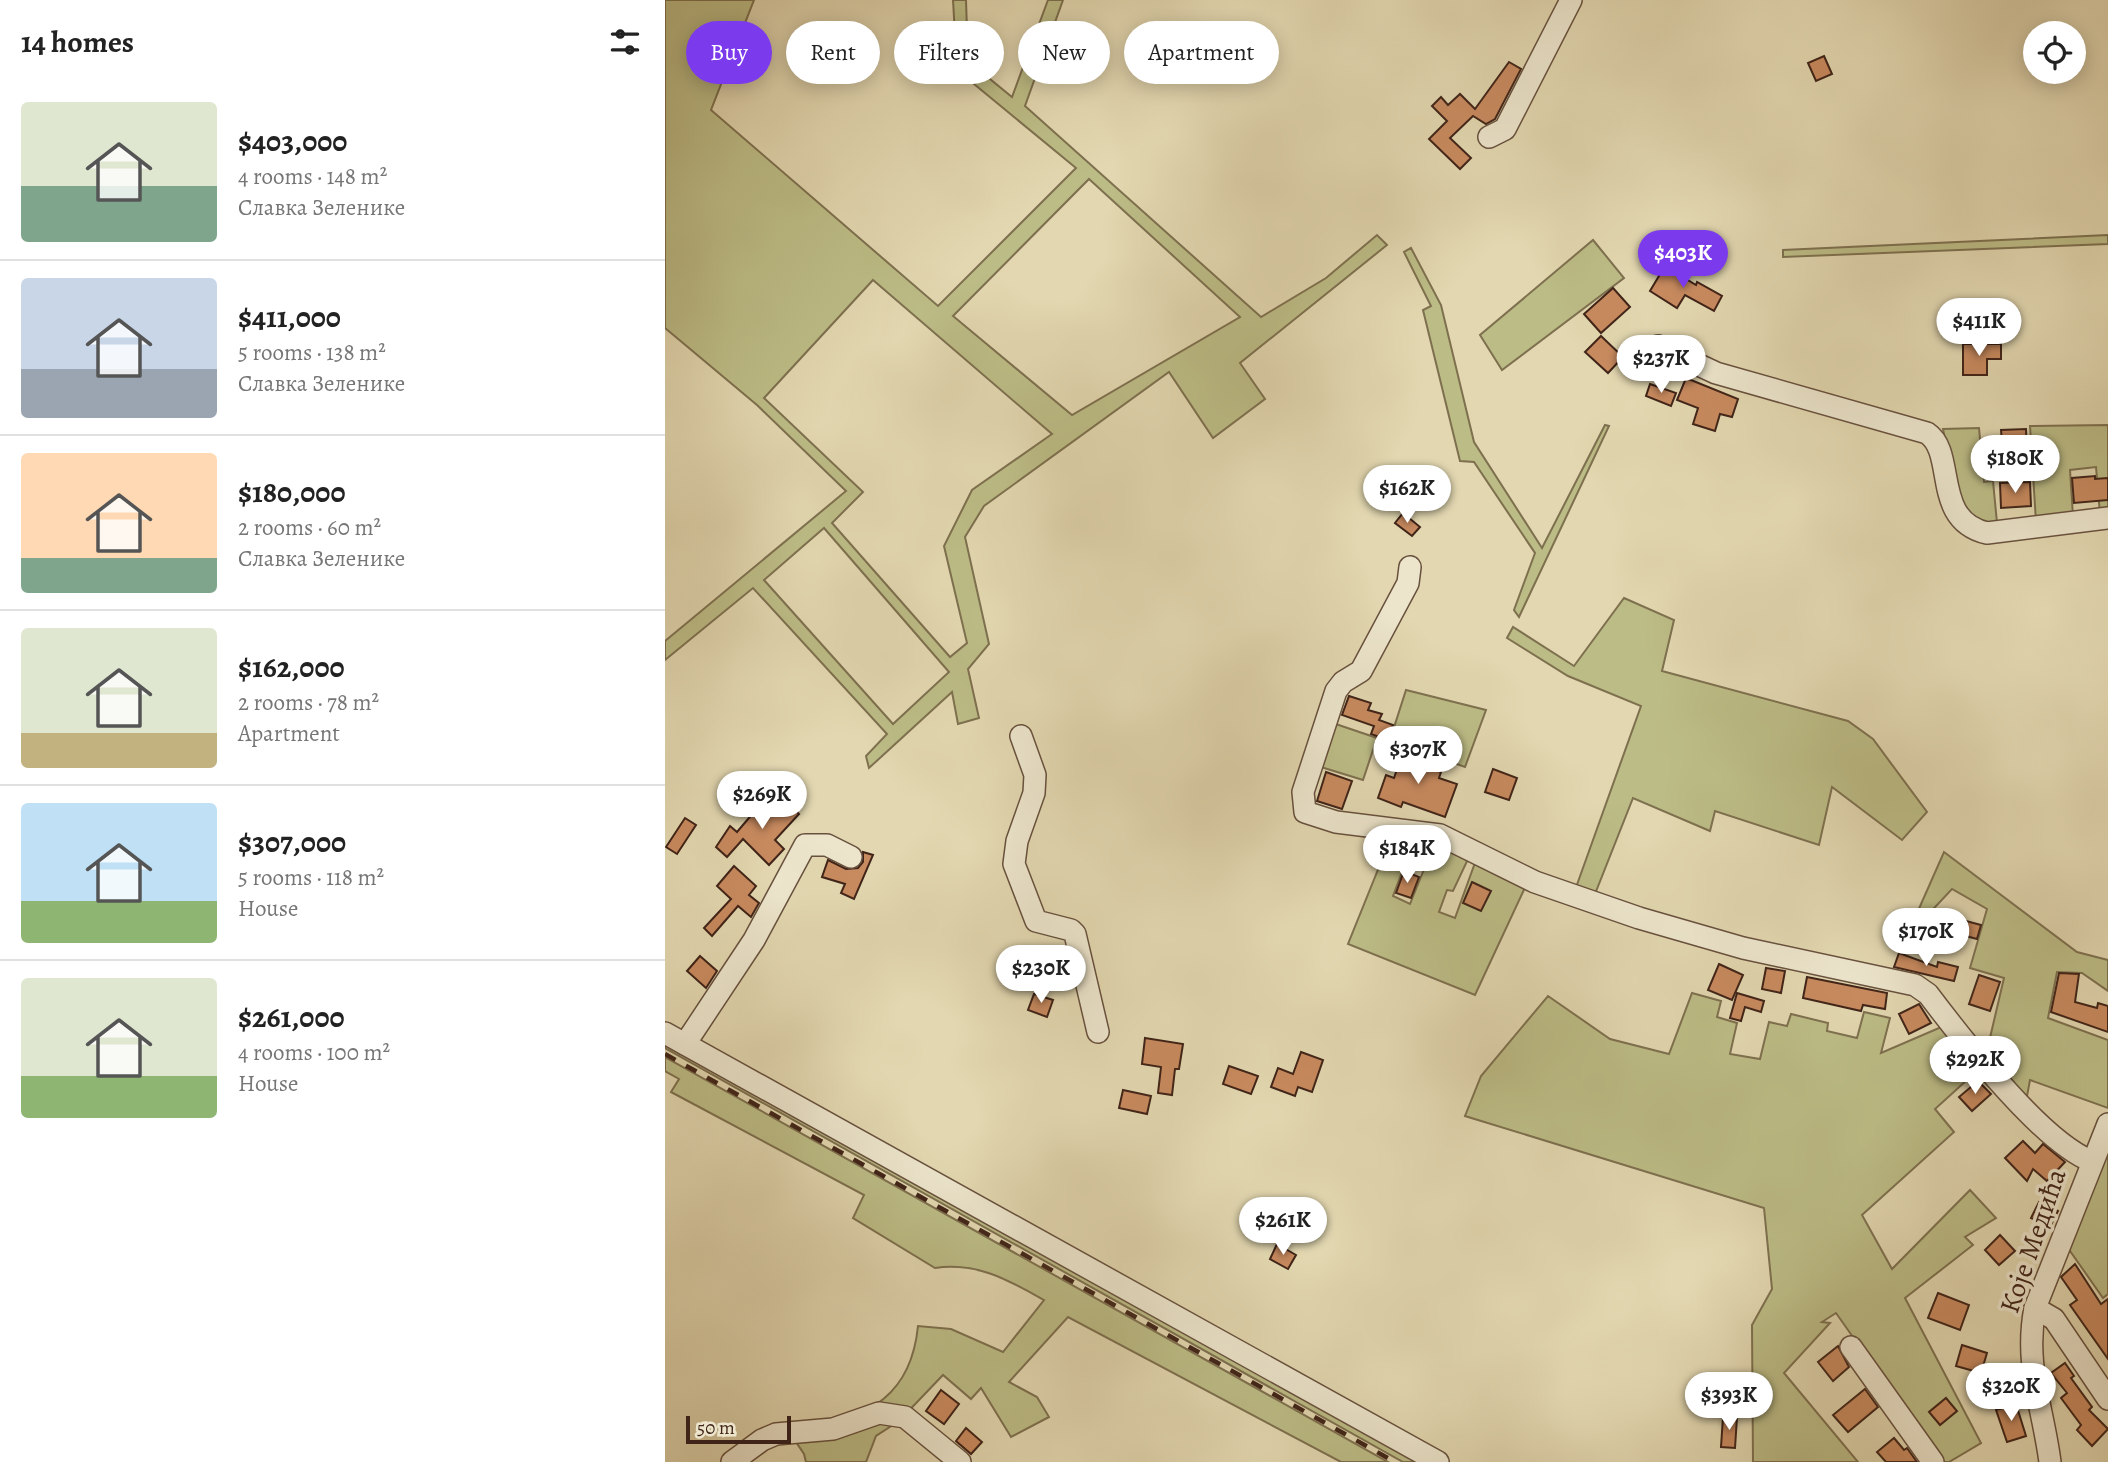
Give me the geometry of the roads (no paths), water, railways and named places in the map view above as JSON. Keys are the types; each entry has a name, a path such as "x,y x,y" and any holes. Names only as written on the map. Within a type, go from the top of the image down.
{"street":[{"path":"1489,137 1505,129 1571,0"},
{"path":"1658,346 1673,356 1726,376 1927,433 1937,442 1954,509 1978,531 1987,533 2108,518"},
{"path":"1410,567 1408,583 1361,671 1343,682 1336,691 1303,792 1301,801 1305,812 1336,822 1440,835 1556,890 1709,938 1900,981 1920,988 2029,1114 2069,1149 2100,1153"},
{"path":"1021,736 1035,775 1034,793 1017,841 1014,864 1036,921 1071,930 1075,934 1098,1032"},
{"path":"685,1044 754,940 805,845 827,845 851,857"},
{"path":"665,1032 1438,1462"},
{"name":"Које Медића","path":"2050,1462 2044,1417 2030,1361 2035,1308 2100,1153 2108,1124"},
{"path":"2035,1308 2054,1319 2108,1399"},
{"path":"1851,1347 1933,1462"},
{"path":"732,1462 762,1440 776,1434 833,1429 879,1413 905,1417 960,1462"}],"railway":[{"path":"665,1054 1395,1462"}]}
